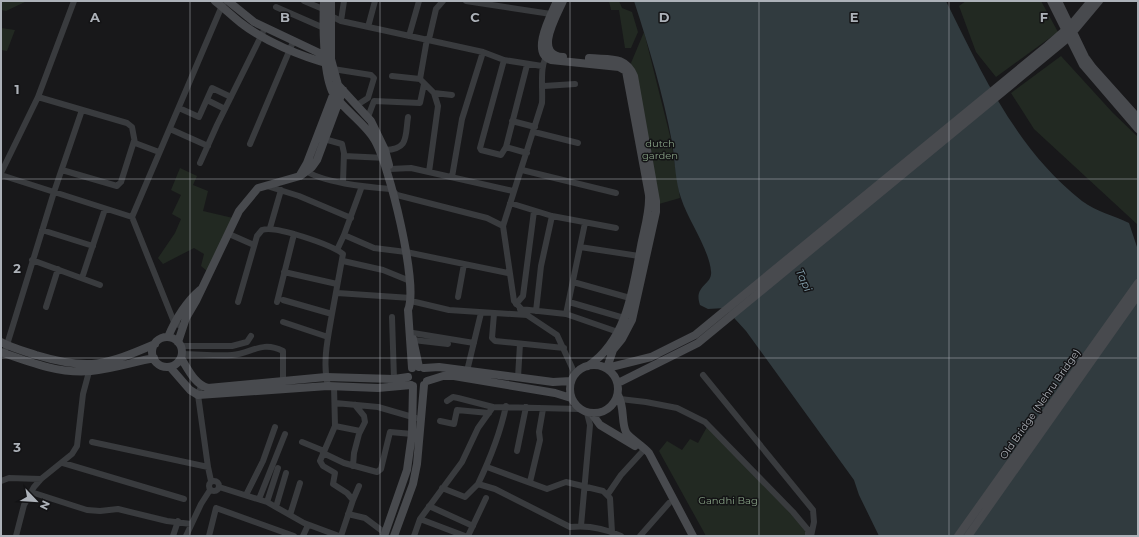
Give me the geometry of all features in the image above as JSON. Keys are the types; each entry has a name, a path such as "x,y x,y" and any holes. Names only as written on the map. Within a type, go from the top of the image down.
{"main road":[{"path":"215,1 236,4 263,32"},
{"path":"331,1 325,10 324,28 325,45 330,63 340,87 368,117 385,150 384,158 394,195"},
{"path":"155,344 153,348 154,358 160,365 170,367 190,390 198,396 283,386 326,378 394,379 408,376 418,368 435,366 553,382 573,378 601,356 618,332 624,318 639,256 649,200 626,71 619,67 551,60 542,49 543,38 557,1"},
{"path":"548,55 548,41 563,1"},
{"path":"1050,1 1093,68 1138,118"},
{"path":"1058,1 1069,32 1088,73 1138,129"},
{"path":"1069,32 1091,1"},
{"path":"618,383 697,339 1049,49 1069,32 1099,1"},
{"path":"225,3 242,24 330,63"},
{"path":"170,367 176,364 180,350 182,327 239,211 258,188 303,172 316,160 324,139 336,96 330,63 325,10"},
{"path":"292,46 319,50 325,45"},
{"path":"311,50 330,63"},
{"path":"548,55 619,60 626,63 634,76 656,196 656,212 632,320 622,339 613,350 607,368"},
{"path":"303,172 340,87"},
{"path":"336,96 370,133 390,169 406,252 411,301 414,310 413,336 418,368"},
{"name":"Old Bridge (Nehru Bridge)","path":"958,536 1138,283"},
{"path":"168,337 174,322 191,298 201,289"},
{"name":"Old Bridge (Nehru Bridge)","path":"968,536 1138,295"},
{"path":"384,535 405,478 412,434 428,375 418,368 408,310 411,301"},
{"path":"90,368 122,358 168,337"},
{"path":"168,337 180,350 196,381 201,386 213,388 283,386 378,388 412,385 418,387 443,376 454,376 555,393 571,398 600,424 642,452 688,536"},
{"path":"607,368 651,357 697,339"},
{"path":"3,349 48,367 90,368 154,358"},
{"path":"588,366 594,365 607,368 612,372 618,383 619,397 624,412 626,432 649,453 693,536"},
{"path":"394,536 412,484 417,464 416,418 412,385 408,376"},
{"path":"571,398 570,392 573,378"},
{"path":"586,412 599,414 611,407 619,397"}],"street":[{"path":"74,1 38,97 1,174 132,217"},
{"path":"304,1 325,10 341,21 483,52 504,60 527,65 542,66"},
{"path":"341,21 344,1"},
{"path":"368,27 376,1"},
{"path":"409,36 419,1"},
{"path":"357,106 370,101 420,103 428,39 436,9 443,1"},
{"path":"466,1 551,14"},
{"path":"182,327 174,322 132,217 225,3"},
{"path":"276,8 324,28"},
{"path":"200,163 225,108 263,32"},
{"path":"250,144 292,46"},
{"path":"452,177 462,119 483,52"},
{"path":"548,55 542,66 544,86 542,103 503,226 508,272 514,301 527,315 557,335 564,348 573,378"},
{"path":"504,60 480,149 501,155 506,147 527,65"},
{"path":"330,63 371,75 374,78 368,117"},
{"path":"392,76 422,82 434,93 438,106 429,172"},
{"path":"544,86 575,84"},
{"path":"179,108 199,117 212,88 231,97"},
{"path":"434,93 452,96"},
{"path":"38,97 129,124 132,127 134,141 121,182 117,186 62,170"},
{"path":"206,100 225,108"},
{"path":"3,349 82,110"},
{"path":"385,150 397,149 403,145 408,117"},
{"path":"512,121 534,130 578,143"},
{"path":"170,129 208,146"},
{"path":"324,139 342,144 344,156 343,182"},
{"path":"134,141 137,145 159,152"},
{"path":"506,147 527,153"},
{"path":"344,156 384,158"},
{"path":"390,169 411,168 513,191"},
{"path":"522,170 616,193"},
{"path":"303,172 314,176 362,186 487,218 503,226"},
{"path":"266,186 305,198 351,218"},
{"path":"337,250 351,218 362,186"},
{"path":"270,228 281,190"},
{"path":"510,203 552,216 616,228"},
{"path":"82,278 105,209"},
{"path":"518,307 523,296 534,211"},
{"path":"536,311 541,266 552,216"},
{"path":"566,314 585,223"},
{"path":"238,302 254,245 260,232 270,228 294,234 337,250 343,254 344,261 337,284 337,293 328,337 326,378 331,386 335,403 335,426 324,452 321,464 334,473 333,484 347,493 353,500"},
{"path":"42,230 93,246"},
{"path":"228,234 254,245"},
{"path":"294,234 284,272 280,301 332,314"},
{"path":"344,235 374,248 406,252 508,272"},
{"path":"580,247 639,256"},
{"path":"32,260 100,284"},
{"path":"344,261 375,268 410,281"},
{"path":"458,297 464,264"},
{"path":"46,307 58,269"},
{"path":"284,272 337,284"},
{"path":"573,282 630,298"},
{"path":"337,293 411,301 449,310 527,315"},
{"path":"569,302 624,318"},
{"path":"518,307 536,311 566,314 618,332"},
{"path":"467,371 481,313"},
{"path":"494,314 493,340 564,348"},
{"path":"392,317 394,379"},
{"path":"283,322 328,337"},
{"path":"180,350 232,346 247,342 251,336"},
{"path":"413,336 474,343"},
{"path":"413,336 448,344"},
{"path":"518,377 520,344"},
{"path":"180,350 233,355 258,347 276,348 283,351 283,386"},
{"path":"16,536 24,505 31,492 41,479 63,463 72,454 77,446 83,394 90,368"},
{"path":"703,375 813,510 814,522 810,536"},
{"path":"186,536 210,490 209,485 211,481 198,396 201,386"},
{"path":"447,401 453,397 493,407 526,407 586,412 590,425 581,526"},
{"path":"619,397 677,408 705,422 793,512 808,530 810,536"},
{"path":"335,403 382,408 416,418"},
{"path":"353,466 354,453 360,431 365,422 364,416 355,405"},
{"path":"442,488 465,496 478,484 487,467 502,426 506,406"},
{"path":"414,536 420,519 462,462 478,428 493,407"},
{"path":"518,451 526,407"},
{"path":"530,482 540,440 539,432 543,409"},
{"path":"440,422 454,424 457,410 489,413"},
{"path":"335,426 360,431"},
{"path":"246,495 263,461 275,427"},
{"path":"302,442 353,466 375,472 380,471 390,432 412,434"},
{"path":"259,499 285,434"},
{"path":"92,442 208,467"},
{"path":"612,532 608,494 621,475 642,452"},
{"path":"63,463 184,499"},
{"path":"487,467 547,489 563,482 600,490 608,494"},
{"path":"267,502 278,468"},
{"path":"276,507 286,473"},
{"path":"1,480 9,478 41,479"},
{"path":"211,481 218,482 219,487"},
{"path":"290,515 300,483"},
{"path":"478,484 494,489 570,527 581,526 612,532 620,536"},
{"path":"219,487 267,502 308,525 340,536 359,486"},
{"path":"210,490 215,491 219,487"},
{"path":"31,492 87,510 100,511 118,509 167,521 178,521 191,524"},
{"path":"420,519 466,536 473,526 486,498"},
{"path":"640,536 669,503"},
{"path":"429,506 473,526"},
{"path":"209,536 216,508 294,536"},
{"path":"348,514 365,518 384,535"},
{"path":"173,536 178,521"},
{"path":"303,536 308,525"}],"green space":[{"path":"1,1 27,1 6,11 1,10"},
{"path":"609,1 619,1 622,8 632,12 638,32 631,48 625,48 619,10 611,10"},
{"path":"966,1 1041,1 1058,32 996,77 976,52 959,6"},
{"path":"1,28 15,30 7,51 1,50"},
{"name":"dutch garden","path":"644,32 671,140 680,198 659,204 631,63"},
{"path":"1061,56 1113,113 1138,137 1138,225 1034,129 1011,93"},
{"path":"180,168 197,176 193,185 208,191 203,211 233,218 207,271 201,266 204,254 194,248 163,264 158,258 175,233 181,219 172,214 181,195 171,190"},
{"name":"Gandhi Bag","path":"707,427 806,528 807,536 706,536 659,451 667,441 682,450 690,439 698,443"}],"water":[{"name":"Tapi","path":"634,1 946,1 973,56 1003,109 1020,135 1038,158 1059,181 1082,201 1099,211 1129,223 1138,250 1138,536 879,536 859,495 854,480 746,331 725,308 708,309 700,305 699,293 711,276 711,271 706,253 684,207 679,191 672,142 660,88"}]}
